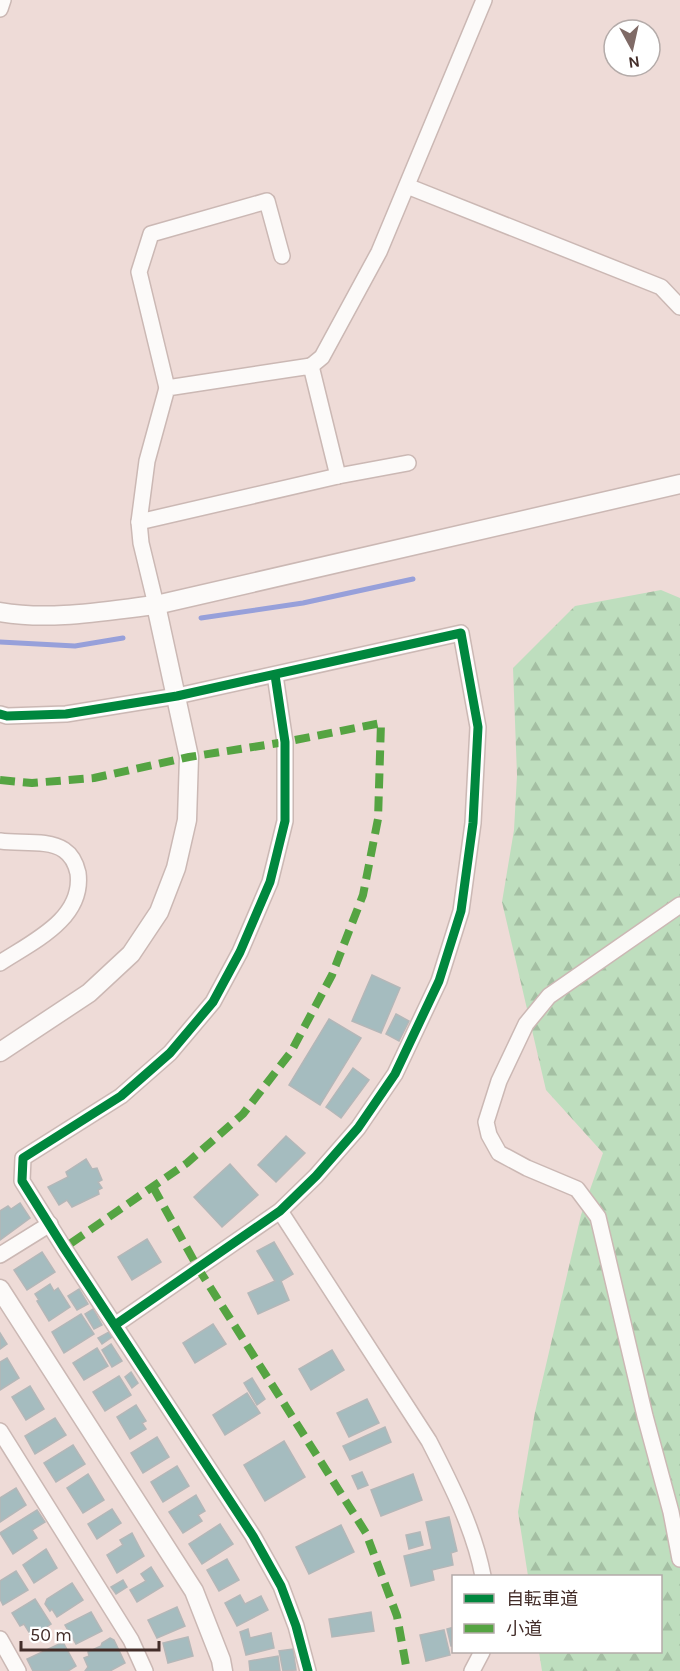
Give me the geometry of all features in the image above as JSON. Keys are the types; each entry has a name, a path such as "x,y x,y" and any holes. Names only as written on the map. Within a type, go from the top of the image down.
{"street":[{"path":"0,9 3,0"},
{"path":"167,388 311,366 322,357 379,252 484,0"},
{"path":"407,186 661,287 680,307"},
{"path":"0,1052 89,993 131,954 159,912 176,868 187,820 189,757 141,543 139,522 147,461 167,388 139,272 151,234 267,201 282,256"},
{"path":"311,366 338,476"},
{"path":"139,522 338,476 408,463"},
{"path":"0,612 19,615 82,614 156,605 680,484"},
{"path":"0,714 8,716 66,714 177,696 461,633 478,727 473,823 461,911 439,981 395,1074 358,1128 316,1176 280,1210 115,1325"},
{"path":"274,675 285,742 285,821 270,882 240,952 213,1002 170,1053 121,1096 23,1158 22,1180 253,1536 281,1586 296,1626 308,1671"},
{"path":"0,841 37,842 63,849 76,862 79,883 73,905 52,930 0,963"},
{"path":"680,905 549,996 526,1024 499,1081 486,1122 489,1135 499,1153 527,1168 577,1189 598,1217 645,1416 671,1512 680,1559"},
{"path":"280,1210 429,1441 466,1521 483,1575"},
{"path":"0,1255 50,1224"},
{"path":"0,1289 194,1591 223,1671"},
{"path":"0,1431 131,1640 145,1671"},
{"path":"0,1639 18,1671"},
{"path":"472,1671 481,1653"}],"green space":[{"path":"661,590 680,598 680,1671 542,1671 539,1653 662,1653 662,1575 528,1575 518,1512 535,1412 581,1215 603,1153 546,1090 502,902 514,830 517,775 513,668 575,606"}],"building":[{"path":"372,975 400,988 381,1033 352,1021"},
{"path":"396,1014 409,1021 399,1041 386,1034"},
{"path":"329,1019 361,1038 320,1105 289,1085"},
{"path":"353,1068 369,1080 341,1118 326,1107"},
{"path":"286,1136 305,1153 276,1182 258,1165"},
{"path":"86,1159 92,1169 97,1168 102,1180 98,1182 102,1188 98,1190 99,1194 72,1207 67,1200 59,1205 48,1187 68,1177 66,1172"},
{"path":"230,1164 258,1195 222,1227 194,1197"},
{"path":"20,1203 30,1218 0,1240 0,1211 8,1206 11,1209"},
{"path":"147,1239 161,1262 132,1280 118,1257"},
{"path":"274,1242 293,1274 281,1281 289,1300 258,1314 248,1293 275,1281 257,1251"},
{"path":"42,1252 55,1272 27,1290 14,1270"},
{"path":"50,1284 54,1291 58,1288 70,1307 49,1321 35,1294"},
{"path":"79,1289 88,1304 77,1310 68,1296"},
{"path":"93,1309 102,1325 94,1329 85,1314"},
{"path":"81,1314 94,1334 64,1353 52,1332"},
{"path":"213,1324 226,1344 195,1363 183,1343"},
{"path":"109,1332 112,1337 102,1344 98,1338"},
{"path":"0,1333 7,1344 0,1349"},
{"path":"111,1344 122,1361 112,1367 102,1350"},
{"path":"97,1348 108,1366 84,1380 73,1363"},
{"path":"332,1350 344,1370 311,1390 299,1369"},
{"path":"7,1358 19,1378 0,1390 0,1362"},
{"path":"131,1372 138,1383 132,1388 125,1377"},
{"path":"119,1376 131,1395 105,1411 93,1392"},
{"path":"252,1378 265,1399 257,1405 244,1383"},
{"path":"30,1386 44,1409 26,1420 12,1397"},
{"path":"247,1393 260,1413 225,1435 213,1415"},
{"path":"367,1399 379,1423 349,1437 337,1413"},
{"path":"136,1405 146,1421 142,1423 146,1429 130,1439 117,1417"},
{"path":"55,1418 66,1435 35,1454 25,1436"},
{"path":"385,1427 391,1442 350,1460 343,1446"},
{"path":"157,1437 169,1457 143,1473 131,1453"},
{"path":"284,1441 305,1477 265,1501 244,1465"},
{"path":"73,1445 85,1464 56,1482 44,1463"},
{"path":"177,1466 189,1486 163,1502 151,1482"},
{"path":"362,1472 368,1485 358,1489 352,1476"},
{"path":"88,1474 104,1500 83,1513 67,1488"},
{"path":"413,1474 422,1500 381,1516 371,1490"},
{"path":"16,1488 26,1505 0,1522 0,1498"},
{"path":"196,1495 205,1511 198,1515 202,1521 183,1533 169,1512"},
{"path":"112,1509 121,1523 97,1539 88,1524"},
{"path":"37,1510 45,1522 32,1530 37,1538 13,1554 0,1533"},
{"path":"449,1517 457,1551 451,1553 453,1565 432,1570 434,1580 411,1586 404,1556 432,1549 426,1522"},
{"path":"220,1524 233,1544 202,1564 189,1544"},
{"path":"341,1525 354,1552 309,1574 296,1547"},
{"path":"420,1532 423,1545 409,1549 406,1535"},
{"path":"132,1533 144,1556 117,1573 107,1555 123,1545 120,1540"},
{"path":"46,1549 57,1568 34,1583 23,1565"},
{"path":"227,1559 239,1580 219,1591 207,1570"},
{"path":"151,1567 163,1586 137,1602 130,1590 146,1581 141,1574"},
{"path":"16,1571 28,1590 3,1605 0,1599 0,1581"},
{"path":"123,1580 127,1587 116,1594 111,1587"},
{"path":"72,1583 83,1600 57,1617 45,1604 47,1599"},
{"path":"240,1595 245,1604 261,1596 268,1610 237,1626 225,1603"},
{"path":"35,1599 51,1624 32,1637 24,1624 20,1626 12,1613"},
{"path":"177,1607 185,1626 157,1638 148,1620"},
{"path":"91,1612 102,1631 76,1644 65,1625"},
{"path":"371,1612 374,1631 332,1637 329,1619"},
{"path":"452,1628 452,1646 451,1646 447,1629"},
{"path":"248,1629 250,1638 271,1633 274,1648 246,1655 240,1632"},
{"path":"444,1630 450,1655 426,1661 420,1635"},
{"path":"188,1637 193,1656 168,1663 163,1643"},
{"path":"110,1638 114,1640 125,1663 110,1671 85,1671 88,1667 84,1658 89,1656 88,1652 101,1646"},
{"path":"59,1644 64,1644 76,1666 68,1671 33,1671 27,1659"},
{"path":"293,1649 296,1670 283,1671 279,1651"},
{"path":"278,1656 280,1671 250,1671 249,1661"}],"waterway":[{"path":"201,618 303,603 413,579"},
{"path":"0,642 75,646 123,638"}],"marked path":[{"path":"0,780 32,783 94,778 189,757 285,742 381,723 378,819 363,895 332,975 291,1052 243,1114 187,1163 64,1248"},
{"path":"153,1187 198,1268 366,1533 397,1616 407,1671"}],"cycle path":[{"path":"0,714 7,716 66,714 177,696 461,633 478,727 473,823 461,911 439,981 395,1074 358,1128 316,1176 280,1211 115,1325"},
{"path":"275,675 285,742 285,821 270,882 240,952 213,1002 170,1053 121,1096 23,1158 22,1181 253,1536 281,1586 296,1626 308,1671"}]}
